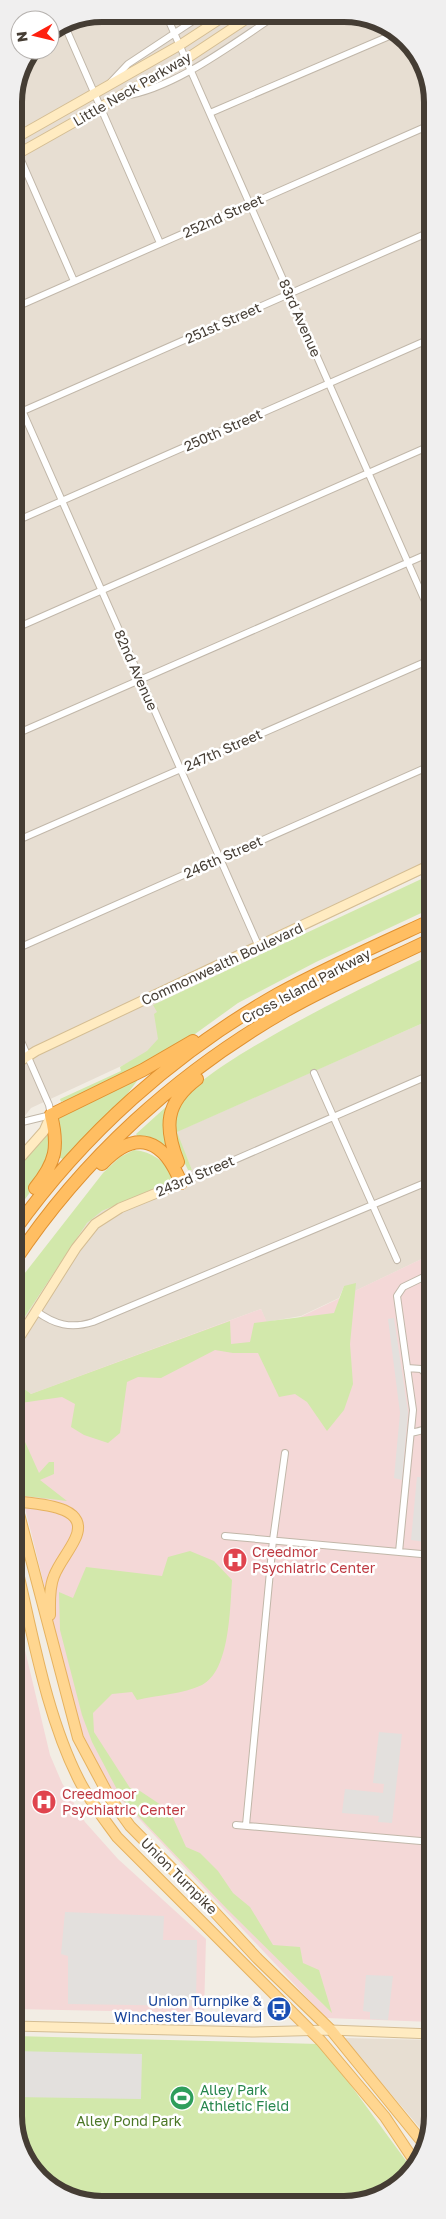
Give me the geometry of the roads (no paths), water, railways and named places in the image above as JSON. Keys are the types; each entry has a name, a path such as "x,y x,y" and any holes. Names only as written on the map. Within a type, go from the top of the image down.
{"highway":[{"name":"Cross Island Parkway","path":"22,1220 64,1168 107,1122 154,1080 226,1026 288,989 424,924"},
{"name":"Cross Island Parkway","path":"22,1250 61,1198 112,1142 185,1077 245,1035 308,999 424,944"},
{"path":"22,1208 45,1177 54,1157 56,1139 51,1115 143,1070 187,1043 226,1026"},
{"path":"184,1182 169,1136 169,1123 174,1104 185,1088 214,1066 245,1035"},
{"path":"30,1240 66,1206 112,1154 126,1145 141,1143 161,1149 172,1162 184,1182"}],"main road":[{"name":"Little Neck Parkway","path":"23,134 180,45 214,22"},
{"name":"Little Neck Parkway","path":"23,151 186,59 242,22"},
{"name":"Commonwealth Boulevard","path":"23,1060 424,868"},
{"path":"22,1155 44,1132 51,1115"},
{"name":"243rd Street","path":"22,1333 76,1248 95,1224 120,1208 184,1182"},
{"path":"22,1506 67,1510 73,1516 78,1526 76,1537 53,1577 50,1596 51,1639"},
{"name":"Union Turnpike","path":"22,1529 78,1738 110,1798 130,1826 257,1958 331,2030 420,2139"},
{"name":"Union Turnpike","path":"22,1589 59,1732 79,1780 95,1806 117,1837 310,2031 360,2085 385,2117 412,2157"},
{"path":"22,1609 36,1645"},
{"path":"22,2026 331,2030 423,2034"}],"street":[{"name":"83rd Avenue","path":"169,22 424,598"},
{"path":"106,86 128,64 191,22"},
{"path":"118,97 135,94 191,71 266,22"},
{"path":"67,31 160,243"},
{"path":"210,114 388,36"},
{"name":"252nd Street","path":"23,304 424,128"},
{"path":"23,170 74,281"},
{"name":"251st Street","path":"23,411 424,235"},
{"name":"250th Street","path":"23,518 424,342"},
{"name":"82nd Avenue","path":"23,413 259,947"},
{"path":"23,624 424,449"},
{"path":"23,731 424,555"},
{"name":"247th Street","path":"23,838 424,663"},
{"name":"246th Street","path":"23,946 424,770"},
{"path":"22,1122 51,1115 23,1044"},
{"path":"314,1073 397,1260"},
{"name":"243rd Street","path":"184,1182 424,1078"},
{"path":"36,1311 49,1320 61,1325 87,1324 423,1184"},
{"path":"399,1552 413,1410 397,1296 403,1287 423,1277"},
{"path":"407,1368 421,1369 423,1371"},
{"path":"411,1433 423,1430"},
{"path":"246,1825 273,1540 285,1453"},
{"path":"225,1536 423,1554"},
{"path":"236,1824 423,1841"}],"place":[{"name":"Creedmor Psychiatric Center","path":"235,1560"},
{"name":"Creedmoor Psychiatric Center","path":"44,1802"},
{"name":"Union Turnpike & Winchester Boulevard","path":"279,2009"},
{"name":"Alley Park Athletic Field","path":"182,2098"}],"park label":[{"name":"Alley Pond Park","path":"129,2121"}]}
